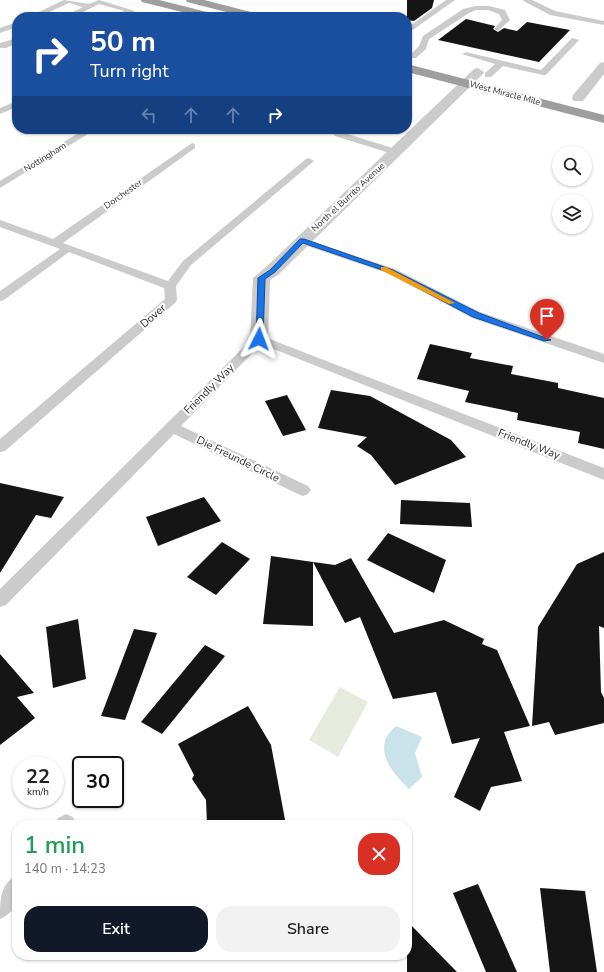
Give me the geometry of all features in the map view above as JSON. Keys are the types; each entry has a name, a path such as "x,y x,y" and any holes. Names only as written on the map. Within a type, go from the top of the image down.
{"highway":[{"path":"146,0 193,12"},
{"path":"173,0 222,12 239,12"},
{"path":"192,0 239,12"},
{"path":"412,56 425,59"},
{"name":"West Miracle Mile","path":"412,69 503,78"},
{"name":"West Miracle Mile","path":"474,75 604,119"},
{"path":"563,94 591,101"}],"street":[{"path":"578,98 604,66"},
{"name":"North el Burrito Avenue","path":"259,339 262,278 272,271 474,75"}],"lane":[{"path":"43,12 68,0 90,6"},
{"path":"412,28 451,0"},
{"path":"528,0 553,13 604,23"},
{"path":"77,12 98,2 131,11 129,12"},
{"path":"412,54 423,47 426,38 471,9 489,8 502,12 506,17 506,20 498,29"},
{"path":"0,31 12,26"},
{"path":"466,54 543,73 575,40"},
{"path":"0,45 3,46 12,42"},
{"path":"474,75 501,63"},
{"path":"0,111 12,106"},
{"name":"Nottingham","path":"0,185 83,134"},
{"path":"338,134 396,152"},
{"name":"Dorchester","path":"55,243 192,146"},
{"name":"Dover","path":"0,447 171,300 170,286 187,263 309,161"},
{"path":"0,223 170,286"},
{"path":"302,241 391,271 476,315 604,359"},
{"path":"0,297 68,248"},
{"name":"Friendly Way","path":"0,600 259,339 604,474"},
{"name":"Die Freunde Circle","path":"172,427 303,490"},
{"path":"0,908 12,892"}],"shaded area":[{"path":"340,687 368,702 338,757 309,740"}],"water":[{"path":"396,726 422,737 415,753 422,777 409,789 395,774 385,755 384,748 386,739 389,733"}],"building":[{"path":"407,0 434,0 432,8 414,21 412,21 412,12 407,12"},
{"path":"466,19 495,26 493,29 498,32 504,28 517,31 527,22 570,30 539,62 438,40"},
{"path":"430,344 472,353 470,358 513,366 511,374 558,383 558,388 604,398 604,449 578,443 580,432 517,420 518,413 465,402 469,391 417,379"},
{"path":"331,390 370,396 451,440 466,457 395,485 371,455 357,446 367,437 318,428"},
{"path":"287,395 306,430 283,436 265,401"},
{"path":"0,483 64,497 51,518 36,515 0,573"},
{"path":"204,497 221,521 158,546 146,517"},
{"path":"401,500 470,503 472,527 400,524"},
{"path":"388,533 446,560 434,593 367,560"},
{"path":"222,542 250,559 216,595 187,577"},
{"path":"604,552 604,628 599,626 601,692 604,698 604,723 555,735 549,722 532,726 538,627 577,564"},
{"path":"271,556 313,562 313,626 263,624"},
{"path":"351,558 394,633 444,620 484,639 482,644 497,650 530,726 504,732 522,781 491,787 480,811 454,797 480,738 452,744 436,692 393,699 360,617 345,623 313,562 335,565"},
{"path":"78,619 86,679 53,688 46,627"},
{"path":"134,629 157,633 125,720 101,716"},
{"path":"205,645 225,656 162,734 141,722"},
{"path":"0,654 34,693 17,697 35,718 0,745"},
{"path":"248,706 271,745 285,820 207,820 206,800 192,779 194,775 178,744"},
{"path":"478,884 517,972 486,972 453,893"},
{"path":"540,888 585,891 597,972 550,972"},
{"path":"412,926 457,972 407,972 407,960 412,960"}],"slow traffic":[{"path":"384,269 391,271 452,303"}],"route":[{"path":"259,339 262,278 272,271 302,241 391,271 476,315 547,340"}]}
